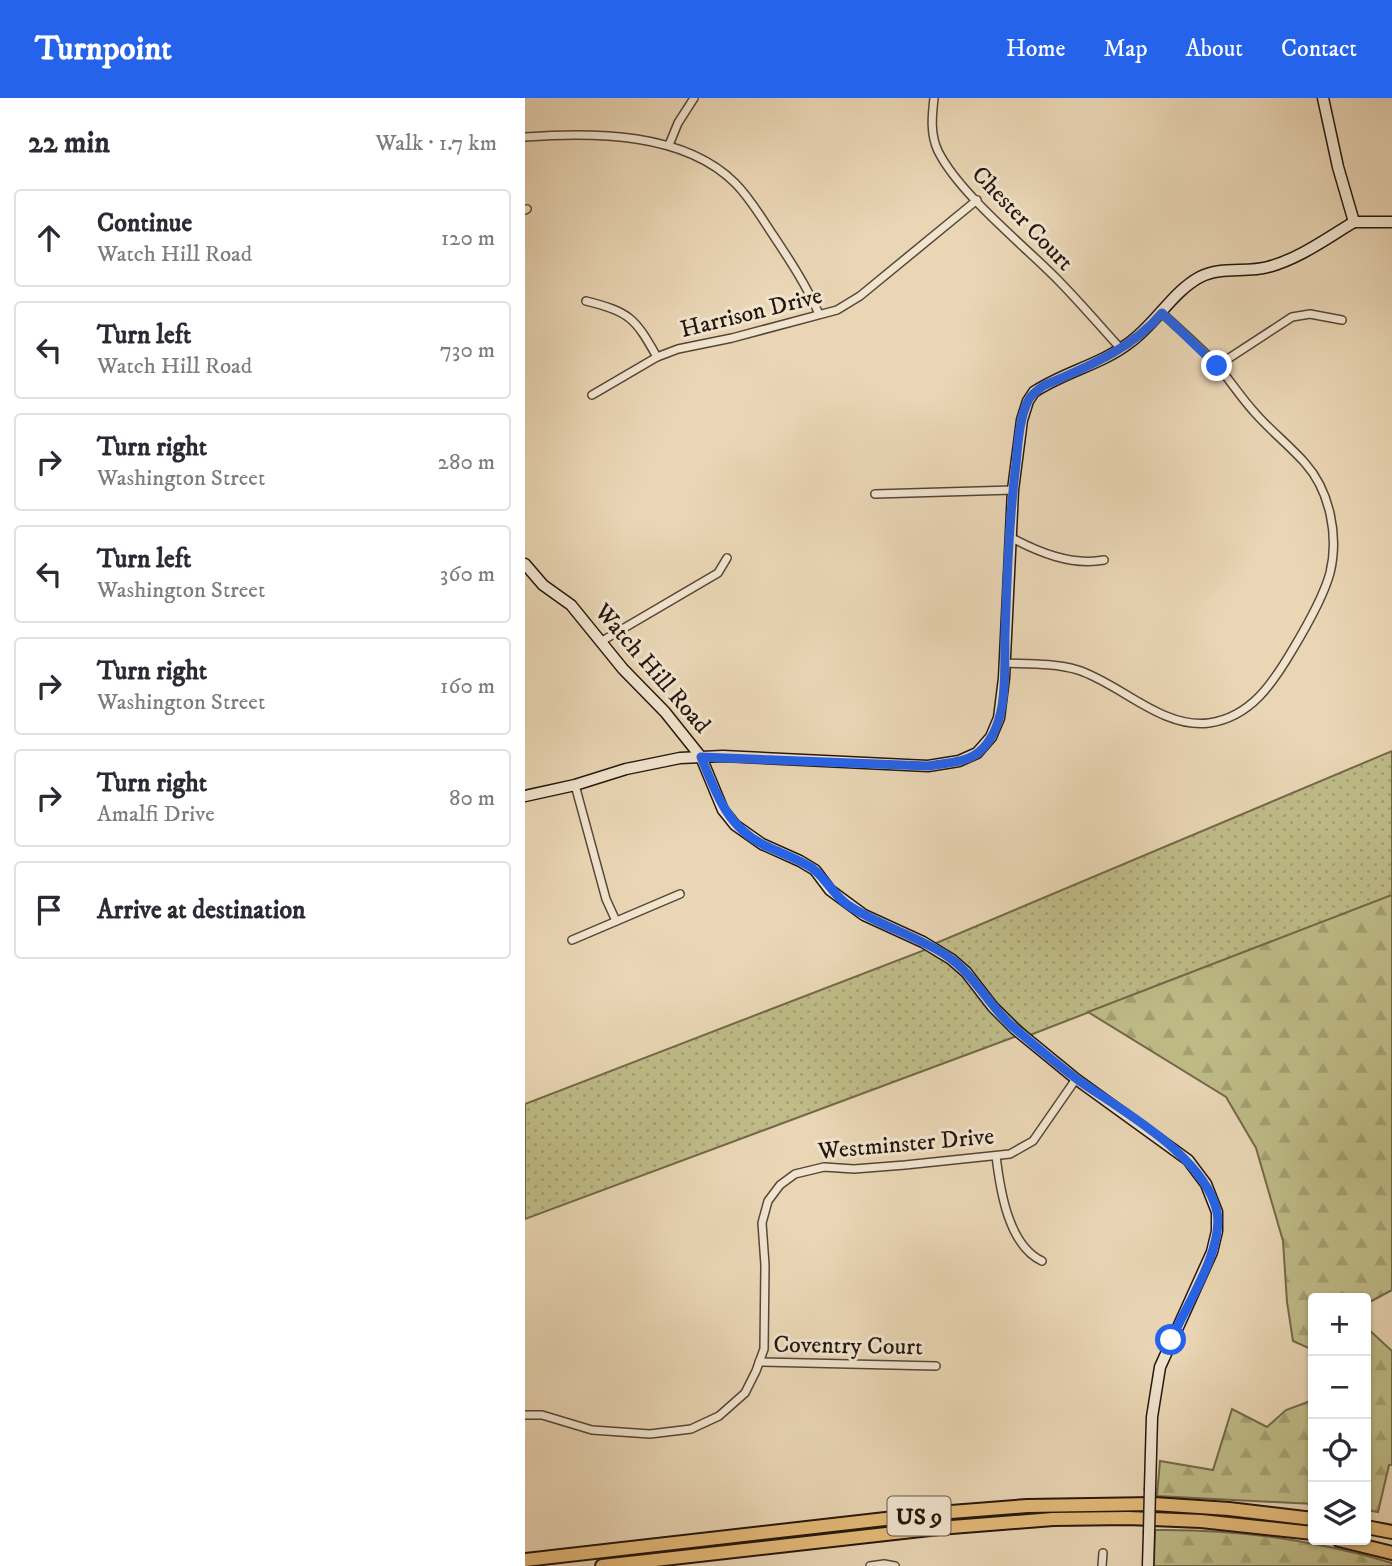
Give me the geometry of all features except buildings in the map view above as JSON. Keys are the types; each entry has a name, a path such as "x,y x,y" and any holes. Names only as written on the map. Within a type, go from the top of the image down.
{"highway":[{"name":"US 9","path":"525,1560 948,1512 1052,1504 1189,1506 1308,1518"},
{"name":"US 9","path":"602,1566 926,1529 1053,1519 1175,1520 1254,1525 1308,1532"},
{"path":"1371,1528 1392,1532"},
{"path":"1371,1543 1392,1547"},
{"path":"1359,1545 1392,1553"}],"street":[{"path":"669,145 678,122 694,98"},
{"name":"Chester Court","path":"934,98 931,123 937,149 948,167 1121,349"},
{"path":"1323,98 1338,167 1354,222"},
{"path":"525,137 580,136 644,140 669,145 701,158 734,181 751,201 803,280 819,314"},
{"name":"Harrison Drive","path":"591,395 657,357 678,349 837,310 860,296 977,200"},
{"path":"525,796 575,785 626,769 680,758 928,766 959,761 978,753 992,737 999,718 1013,490 1022,419 1034,393 1121,349 1153,324 1175,297 1198,278 1214,271 1267,267 1294,257 1354,222 1392,222"},
{"path":"586,301 617,310 627,316 639,326 657,357"},
{"path":"1004,663 1054,665 1079,671 1111,684 1169,718 1181,721 1207,723 1229,718 1250,706 1276,678 1300,636 1329,575 1333,553 1327,500 1304,463 1249,407 1217,366 1162,313"},
{"path":"1217,366 1292,317 1310,314 1342,320"},
{"path":"875,494 1013,490"},
{"path":"1010,537 1038,552 1083,562 1104,560"},
{"path":"602,641 718,573 727,558"},
{"name":"Watch Hill Road","path":"525,564 543,585 571,605 624,669 666,712 701,757 723,810 735,825 762,844 815,870 830,890 864,915 923,942 951,959 966,972 1007,1021 1076,1079 1188,1160 1206,1184 1217,1212 1217,1231 1212,1252 1165,1352 1156,1383 1152,1417 1148,1566"},
{"path":"575,785 607,899 616,921"},
{"path":"572,940 680,894"},
{"name":"Westminster Drive","path":"525,1415 542,1415 592,1430 650,1434 691,1429 719,1416 745,1393 764,1349 765,1265 761,1223 768,1201 780,1185 795,1174 824,1167 854,1169 1010,1154 1033,1141 1076,1079"},
{"path":"996,1156 1005,1209 1028,1251 1042,1261"},
{"name":"Coventry Court","path":"759,1362 936,1366"},
{"path":"1103,1553 1103,1566"},
{"path":"870,1566 895,1566"}],"green space":[{"path":"1392,751 1392,895 1030,1035 995,1001 968,967 934,944"},
{"path":"1392,895 1392,1290 1371,1301 1371,1293 1308,1293 1308,1348 1293,1341 1283,1241 1256,1148 1226,1097 1088,1012"},
{"path":"927,949 958,970 1017,1036 525,1219 525,1104"},
{"path":"1371,1332 1392,1351 1392,1465 1389,1465 1378,1512 1371,1511"},
{"path":"1308,1402 1308,1504 1157,1496 1160,1461 1213,1470 1232,1409 1267,1427 1286,1410"},
{"path":"1155,1530 1275,1537 1392,1563 1392,1566 1154,1566"}],"route":[{"path":"1171,1340 1212,1252 1217,1231 1217,1212 1206,1184 1188,1160 1076,1079 1015,1029 993,1007 966,972 951,959 923,942 864,915 830,890 815,870 762,844 735,825 723,810 701,757 928,766 959,761 978,753 992,737 999,718 1004,678 1013,490 1022,419 1028,401 1043,386 1106,358 1130,343 1162,313 1217,366"}]}
